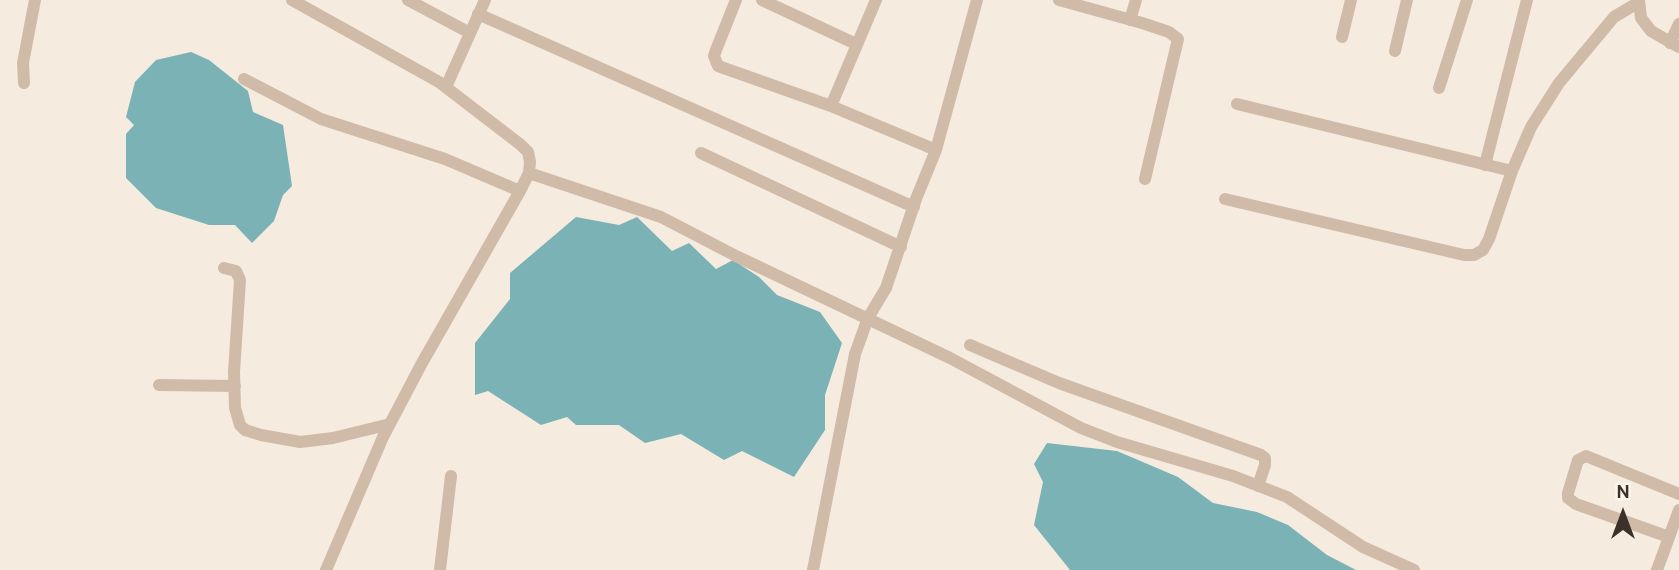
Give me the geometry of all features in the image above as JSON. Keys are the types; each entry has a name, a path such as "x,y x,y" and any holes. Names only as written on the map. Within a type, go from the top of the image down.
{"street":[{"path":"24,83 23,63 35,0"},
{"path":"292,0 446,87 528,152 530,162 529,173 520,191 390,424 326,570"},
{"path":"408,0 470,33"},
{"path":"736,0 716,50 715,61 718,65 831,106 936,150"},
{"path":"762,0 856,44"},
{"path":"831,106 876,0"},
{"path":"813,570 855,354 868,318 886,288 936,150 977,0"},
{"path":"1059,0 1130,19 1175,34 1178,39 1145,179"},
{"path":"1130,19 1136,0"},
{"path":"1342,37 1351,0"},
{"path":"1395,51 1407,0"},
{"path":"1439,88 1467,0"},
{"path":"1485,164 1527,0"},
{"path":"1225,199 1450,252 1474,255 1483,250 1489,239 1512,171 1531,127 1559,83 1614,17 1639,1 1641,18 1651,31 1674,45 1679,24"},
{"path":"446,87 482,6 915,203"},
{"path":"244,79 321,119 445,159 520,191"},
{"path":"1237,104 1512,171"},
{"path":"701,153 901,247"},
{"path":"529,173 661,218 868,318 1081,428 1116,442 1221,472 1287,497 1363,547 1414,570"},
{"path":"225,268 236,271 240,279 235,386 236,408 240,425 245,430 288,441 316,441 390,424"},
{"path":"970,345 1059,383 1261,454 1265,458 1265,465 1258,486"},
{"path":"159,385 235,386"},
{"path":"1669,537 1576,505 1569,498 1569,493 1578,460 1586,456 1679,494"},
{"path":"440,570 451,476"},
{"path":"1657,570 1679,510"}],"water":[{"path":"191,52 209,60 248,91 253,112 283,125 292,186 283,195 274,221 252,243 235,225 209,225 156,208 126,178 126,134 134,125 126,117 135,82 156,60"},
{"path":"576,217 619,225 637,217 672,251 689,243 716,269 733,260 759,277 777,295 820,312 842,343 825,395 825,430 794,477 742,451 724,460 681,434 645,443 619,425 576,425 567,417 541,425 488,391 475,395 475,343 510,299 510,273"},
{"path":"1047,443 1117,451 1178,477 1213,503 1257,512 1288,525 1327,555 1356,570 1070,570 1034,525 1043,482 1034,464"}]}
